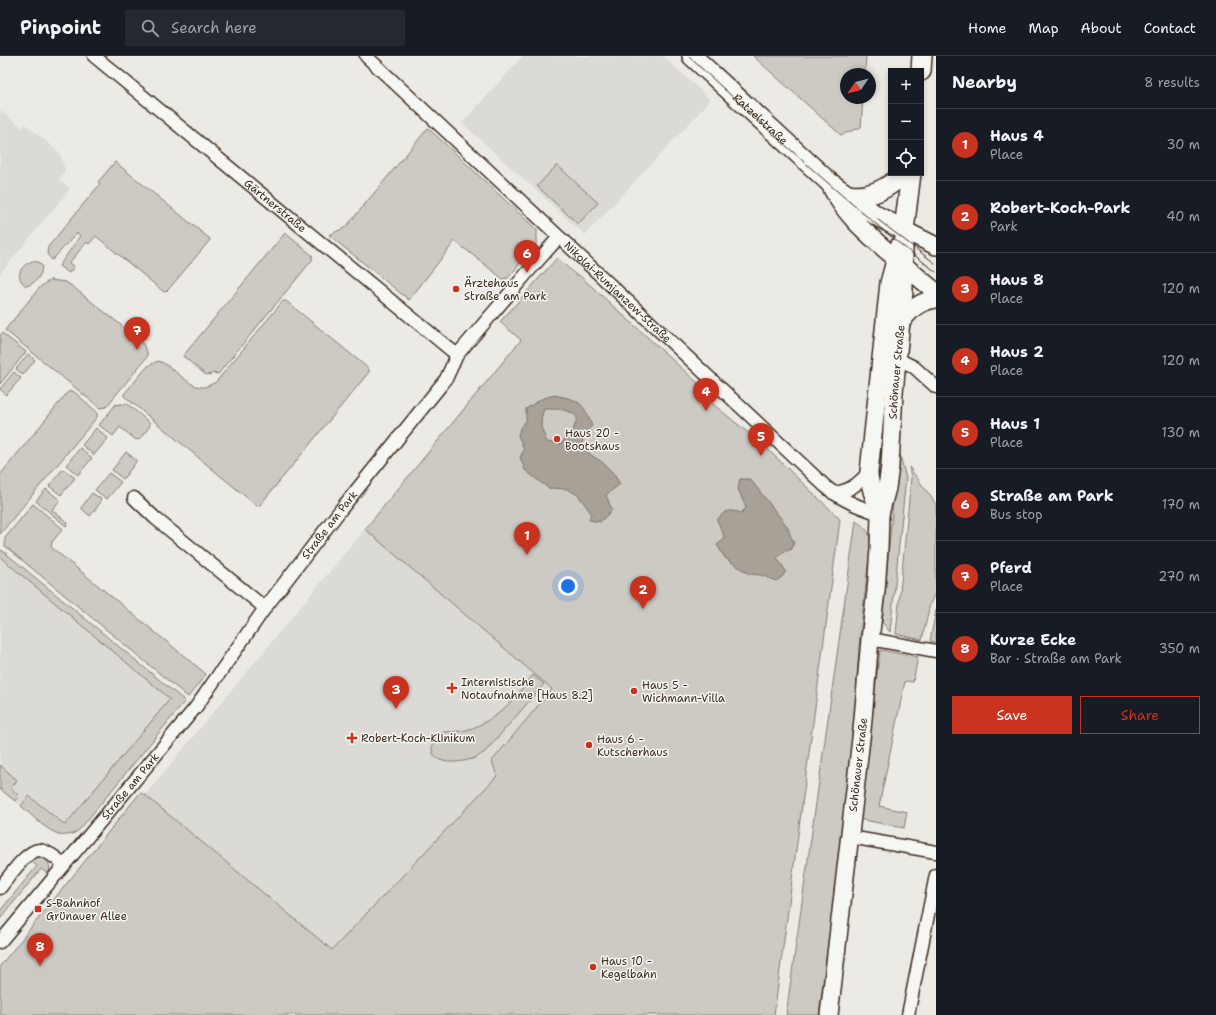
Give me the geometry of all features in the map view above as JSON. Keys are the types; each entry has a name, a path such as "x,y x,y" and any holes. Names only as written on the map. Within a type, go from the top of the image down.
{"main road":[{"name":"Ratzelstraße","path":"692,56 829,182 878,216 936,246"},
{"path":"921,68 922,56"},
{"path":"849,195 857,197 875,193 892,184 902,176"},
{"name":"Schönauer Straße","path":"830,1015 862,730 879,548 880,514 887,488 889,473 904,291 900,262 911,176"},
{"name":"Ratzelstraße","path":"829,182 837,199 845,210 865,231 936,292"},
{"name":"Schönauer Straße","path":"880,514 872,491 869,472 889,283 900,262"},
{"path":"902,322 911,310 919,304 936,298"}],"street":[{"name":"Gärtnerstraße","path":"94,56 458,355"},
{"name":"Nikolai-Rumjanzew-Straße","path":"366,56 832,493 854,505 880,514"},
{"name":"Straße am Park","path":"0,942 196,707 265,608 342,508 446,379 458,355 559,237"},
{"path":"898,359 914,367 936,387"},
{"path":"832,493 841,492 855,486 869,472"},
{"path":"134,498 155,518 265,608"},
{"path":"870,639 936,651"},
{"path":"850,838 936,852"},
{"path":"0,888 26,856 34,851 41,850 50,854 64,865"},
{"path":"908,1015 936,875"}],"shaded area":[{"path":"523,56 663,56 711,100 585,235 462,123"},
{"path":"753,56 866,56 865,68 840,68 840,104 863,104 861,127 841,135"},
{"path":"0,110 22,128 25,124 60,153 65,171 59,179 70,189 0,274"},
{"path":"428,128 537,230 537,242 508,278 503,279 455,241 409,300 329,235 346,227"},
{"path":"115,162 210,239 167,291 164,292 96,236 89,244 87,242 69,263 74,267 69,273 59,266 80,236 77,233 52,260 47,254 48,247 100,184 98,182"},
{"path":"557,165 598,203 578,224 537,186"},
{"path":"285,233 313,256 311,257 313,259 218,374 213,373 206,375 183,356"},
{"path":"557,258 576,275 579,275 700,385 709,401 762,444 840,520 774,1015 0,1015 0,966 140,793 145,795 332,950 497,776 492,761 552,689 365,529 521,340 500,322"},
{"path":"33,261 38,262 42,266 42,270 35,281 26,286 20,279 20,272 25,265"},
{"path":"50,280 66,282 73,287 141,341 147,352 147,357 106,407 100,408 5,330 40,287"},
{"path":"283,301 286,301 369,369 369,372 260,505 257,506 124,396 124,394 148,366 158,361 164,363 187,381 198,387 208,386 216,382"},
{"path":"2,333 26,352 0,384 0,336"},
{"path":"28,354 35,360 23,375 16,369"},
{"path":"14,372 21,378 6,395 0,389"},
{"path":"73,391 97,412 97,417 0,534 0,475 68,392"},
{"path":"554,395 569,398 579,403 586,411 592,426 586,431 581,446 602,462 613,473 620,484 606,495 612,510 600,522 589,520 591,513 578,495 567,489 548,488 525,470 520,457 524,450 518,435 520,428 526,421 526,409 541,399","holes":["544,409 566,411 577,417 573,429 561,444 547,442 541,426"]},
{"path":"121,403 123,405 126,403 150,423 150,426 139,440 136,440 120,427 113,436 99,425 116,404 120,405"},
{"path":"96,428 108,438 94,455 82,445"},
{"path":"80,448 92,458 78,475 66,465"},
{"path":"898,448 906,478 890,632 882,622"},
{"path":"126,452 136,460 136,462 123,479 112,470"},
{"path":"909,467 936,504 936,591 930,604 922,640 896,634 911,478"},
{"path":"63,469 75,478 61,495 49,486"},
{"path":"109,473 121,482 107,499 95,490"},
{"path":"740,479 750,479 787,526 794,541 792,549 783,552 777,558 786,571 782,577 776,581 761,575 749,574 725,558 717,545 722,541 724,536 717,520 725,512 733,511 741,513 746,508 738,489"},
{"path":"46,489 60,500 52,510 68,523 66,526 36,501"},
{"path":"92,493 101,499 101,502 90,516 81,508"},
{"path":"33,504 63,529 52,542 51,547 206,674 188,697 5,546 5,538"},
{"path":"856,521 864,527 868,533 870,550 860,635 855,736 819,1015 786,1015"},
{"name":"Robert-Koch-Klinikum","path":"365,529 552,689 492,760 497,776 332,950 145,795"},
{"path":"0,550 185,701 80,829 72,834 64,835 56,833 41,824 21,806 29,796 65,825 170,699 0,557"},
{"path":"0,557 170,699 65,825 29,796 21,806 0,789"},
{"path":"936,610 936,642 930,641"},
{"path":"880,650 918,657 913,682 905,681 879,806 907,812 904,828 859,819"},
{"path":"533,675 544,684 485,752 477,757 457,762 440,760 436,757 433,753 432,747 433,741 437,735 443,732 457,732 469,729 491,719 511,702"},
{"path":"0,765 17,780 11,788 19,796 15,801 0,789"},
{"path":"39,857 47,861 50,868 48,874 41,869 0,919 0,911 37,866 31,861"}],"tram line":[{"path":"688,56 841,194 936,272"},
{"path":"877,219 936,264"}],"place":[{"name":"Straße am Park","path":"527,273"},
{"name":"Ärztehaus Straße am Park","path":"456,289"},
{"name":"Pferd","path":"137,350"},
{"name":"Haus 2","path":"706,411"},
{"name":"Haus 20 - Bootshaus","path":"557,439"},
{"name":"Haus 1","path":"761,456"},
{"name":"Haus 4","path":"527,555"},
{"name":"Robert-Koch-Park","path":"643,609"},
{"name":"Internistische Notaufnahme [Haus 8.2]","path":"452,688"},
{"name":"Haus 5 - Wichmann-Villa","path":"634,691"},
{"name":"Haus 8","path":"396,709"},
{"name":"Robert-Koch-Klinikum","path":"352,738"},
{"name":"Haus 6 - Kutscherhaus","path":"589,745"},
{"name":"S-Bahnhof Grünauer Allee","path":"38,909"},
{"name":"Kurze Ecke","path":"40,966"},
{"name":"Haus 10 - Kegelbahn","path":"593,967"}]}
